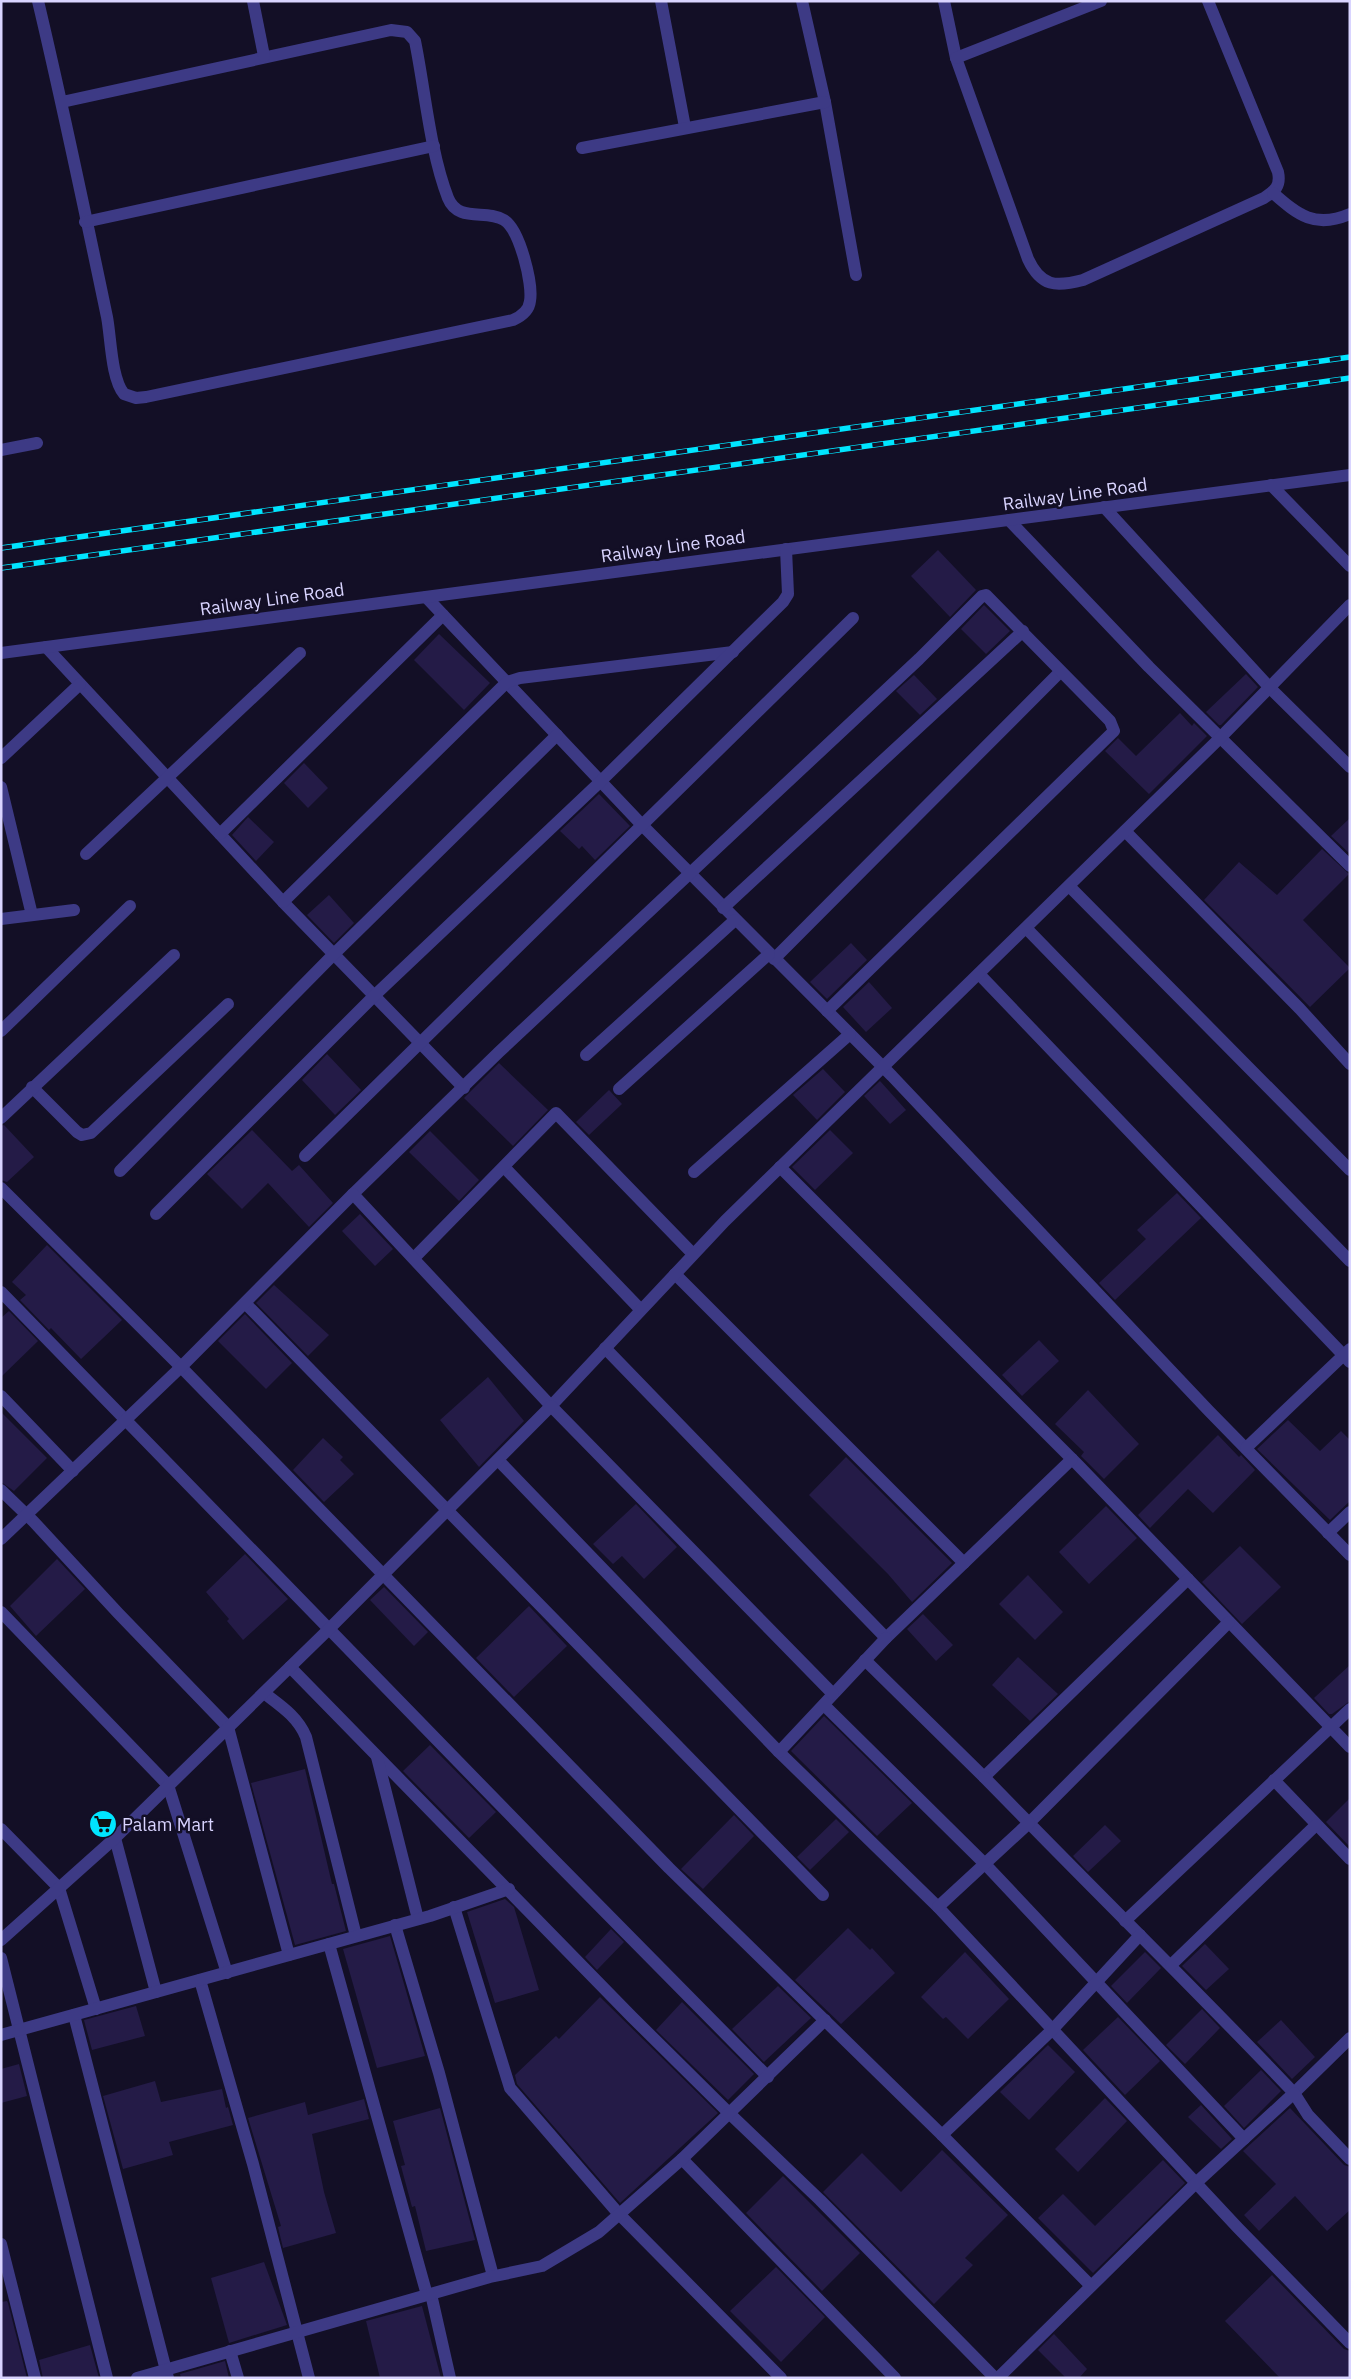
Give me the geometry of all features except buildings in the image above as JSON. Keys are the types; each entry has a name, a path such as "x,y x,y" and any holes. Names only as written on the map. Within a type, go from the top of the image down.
{"street":[{"path":"38,1 62,102 107,319 117,381 119,388 129,397 146,397 514,320 526,312 530,302 530,284 518,238 512,228 498,217 473,215 456,209 448,198 434,146 416,41 407,32 391,30 264,56 62,102"},
{"path":"253,1 264,56"},
{"path":"661,1 685,128"},
{"path":"802,1 825,102 856,275"},
{"path":"944,1 956,58 1028,259 1033,270 1044,281 1057,285 1083,280 1272,193 1280,182 1278,172 1208,1"},
{"path":"956,58 1100,1"},
{"path":"582,148 825,102"},
{"path":"86,222 434,146"},
{"path":"1272,193 1289,207 1313,220 1338,219 1350,214"},
{"path":"1,450 37,443"},
{"name":"Railway Line Road","path":"1,653 1350,475"},
{"path":"1271,485 1350,566"},
{"path":"1104,507 1270,688 1350,767"},
{"path":"1010,520 1149,667 1350,866"},
{"path":"156,1214 374,996 601,781 783,602 788,594 786,549"},
{"path":"1,1539 246,1304 354,1194 500,1052 919,659 982,596 988,596 1060,672 1110,720 1114,731 827,1011"},
{"path":"426,597 642,825 883,1067 1350,1555"},
{"path":"1,1940 115,1838 383,1576 551,1406 693,1254 1220,738 1350,606"},
{"path":"220,834 443,615"},
{"path":"305,1156 853,618"},
{"path":"723,908 1023,631"},
{"path":"46,647 283,902 464,1088"},
{"path":"283,902 507,682 520,678 733,652"},
{"path":"86,854 300,653"},
{"path":"619,1089 772,957 1060,672"},
{"path":"1,758 80,684"},
{"path":"120,1171 334,954 557,734"},
{"path":"1,787 32,916"},
{"path":"1125,831 1300,1009 1350,1064"},
{"path":"1069,886 1350,1170"},
{"path":"1,1031 130,906"},
{"path":"1,919 74,910"},
{"path":"586,1056 735,920"},
{"path":"1026,928 1350,1261"},
{"path":"1,1118 174,955"},
{"path":"979,974 1348,1356 1246,1448"},
{"path":"32,1087 77,1132 82,1135 91,1133 228,1004"},
{"path":"694,1172 850,1034"},
{"path":"414,1258 556,1113 693,1254"},
{"path":"780,1167 1072,1459 1350,1746"},
{"path":"504,1168 640,1310"},
{"path":"1,1188 181,1367 662,1861 942,2135 1091,2286"},
{"path":"354,1194 551,1406 833,1694"},
{"path":"675,1274 964,1563"},
{"path":"1,1292 548,1854 768,2077"},
{"path":"246,1304 822,1895"},
{"path":"605,1348 886,1638"},
{"path":"1,1396 73,1470"},
{"path":"779,1752 886,1638 1072,1459"},
{"path":"498,1460 779,1752 938,1907 1350,2343"},
{"path":"1,1490 228,1727 289,1955"},
{"path":"1328,1533 1350,1512"},
{"path":"984,1777 1188,1579"},
{"path":"1,1612 168,1785 227,1973"},
{"path":"938,1907 1029,1823 1230,1622"},
{"path":"865,1660 1171,1965 1294,2093 1308,2116 1350,2159"},
{"path":"290,1667 730,2114 820,2200 997,2378 1197,2182 1294,2093 1350,2038"},
{"path":"264,1693 293,1716 302,1726 356,1936"},
{"path":"824,1705 985,1864 1244,2139"},
{"path":"1125,1921 1350,1709"},
{"path":"376,1755 418,1919"},
{"path":"1274,1780 1350,1859"},
{"path":"1171,1965 1316,1825"},
{"path":"1,1829 59,1888 96,2009"},
{"path":"115,1838 156,1992"},
{"path":"1,2035 418,1919 509,1889"},
{"path":"454,1908 510,2088 618,2213 782,2378"},
{"path":"395,1925 439,2073 493,2276"},
{"path":"942,2135 1053,2029 1140,1935"},
{"path":"329,1944 429,2294 450,2378"},
{"path":"1,1958 107,2378"},
{"path":"200,1980 253,2164 309,2378"},
{"path":"74,2015 167,2373"},
{"path":"137,2378 167,2373 230,2351 493,2276 542,2266 599,2232 730,2114 825,2020"},
{"path":"682,2159 895,2378"},
{"path":"1,2244 35,2378"},
{"path":"230,2351 238,2378"}],"railway":[{"path":"1,548 1350,357"},
{"path":"1,568 1350,378"}],"place":[{"name":"Palam Mart","path":"103,1824"}]}
